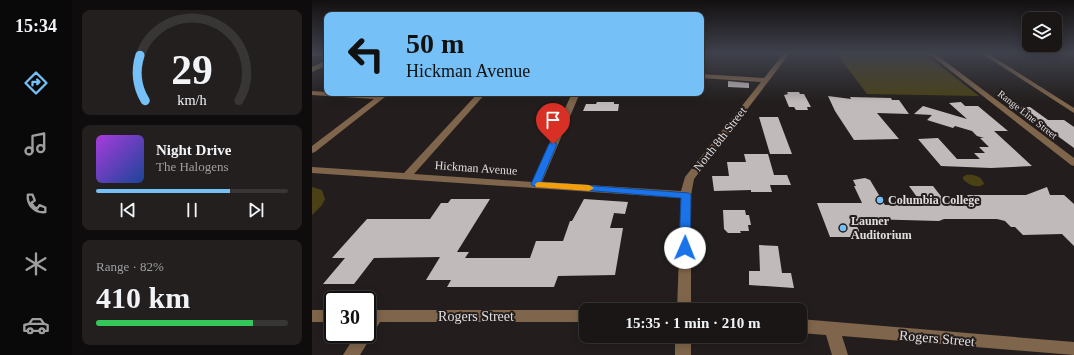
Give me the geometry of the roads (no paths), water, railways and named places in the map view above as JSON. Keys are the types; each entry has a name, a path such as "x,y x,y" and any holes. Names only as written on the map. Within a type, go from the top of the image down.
{"street":[{"name":"North 8th Street","path":"684,303 686,195 689,179 773,70"},
{"name":"Range Line Street","path":"954,70 1074,163"},
{"path":"1011,70 1074,111"},
{"path":"704,76 765,80"},
{"path":"312,93 324,93"},
{"path":"312,150 383,96"},
{"path":"408,176 479,96"},
{"path":"536,184 575,96"},
{"name":"Hickman Avenue","path":"312,170 686,195"},
{"path":"312,316 324,316"},
{"name":"Rogers Street","path":"376,316 579,316"},
{"name":"Rogers Street","path":"807,327 1051,351 1074,349"},
{"path":"832,329 840,355"},
{"path":"350,355 358,343"},
{"path":"683,343 684,355"}],"place":[{"name":"Columbia College","path":"880,200"},
{"name":"Launer Auditorium","path":"843,228"}]}
